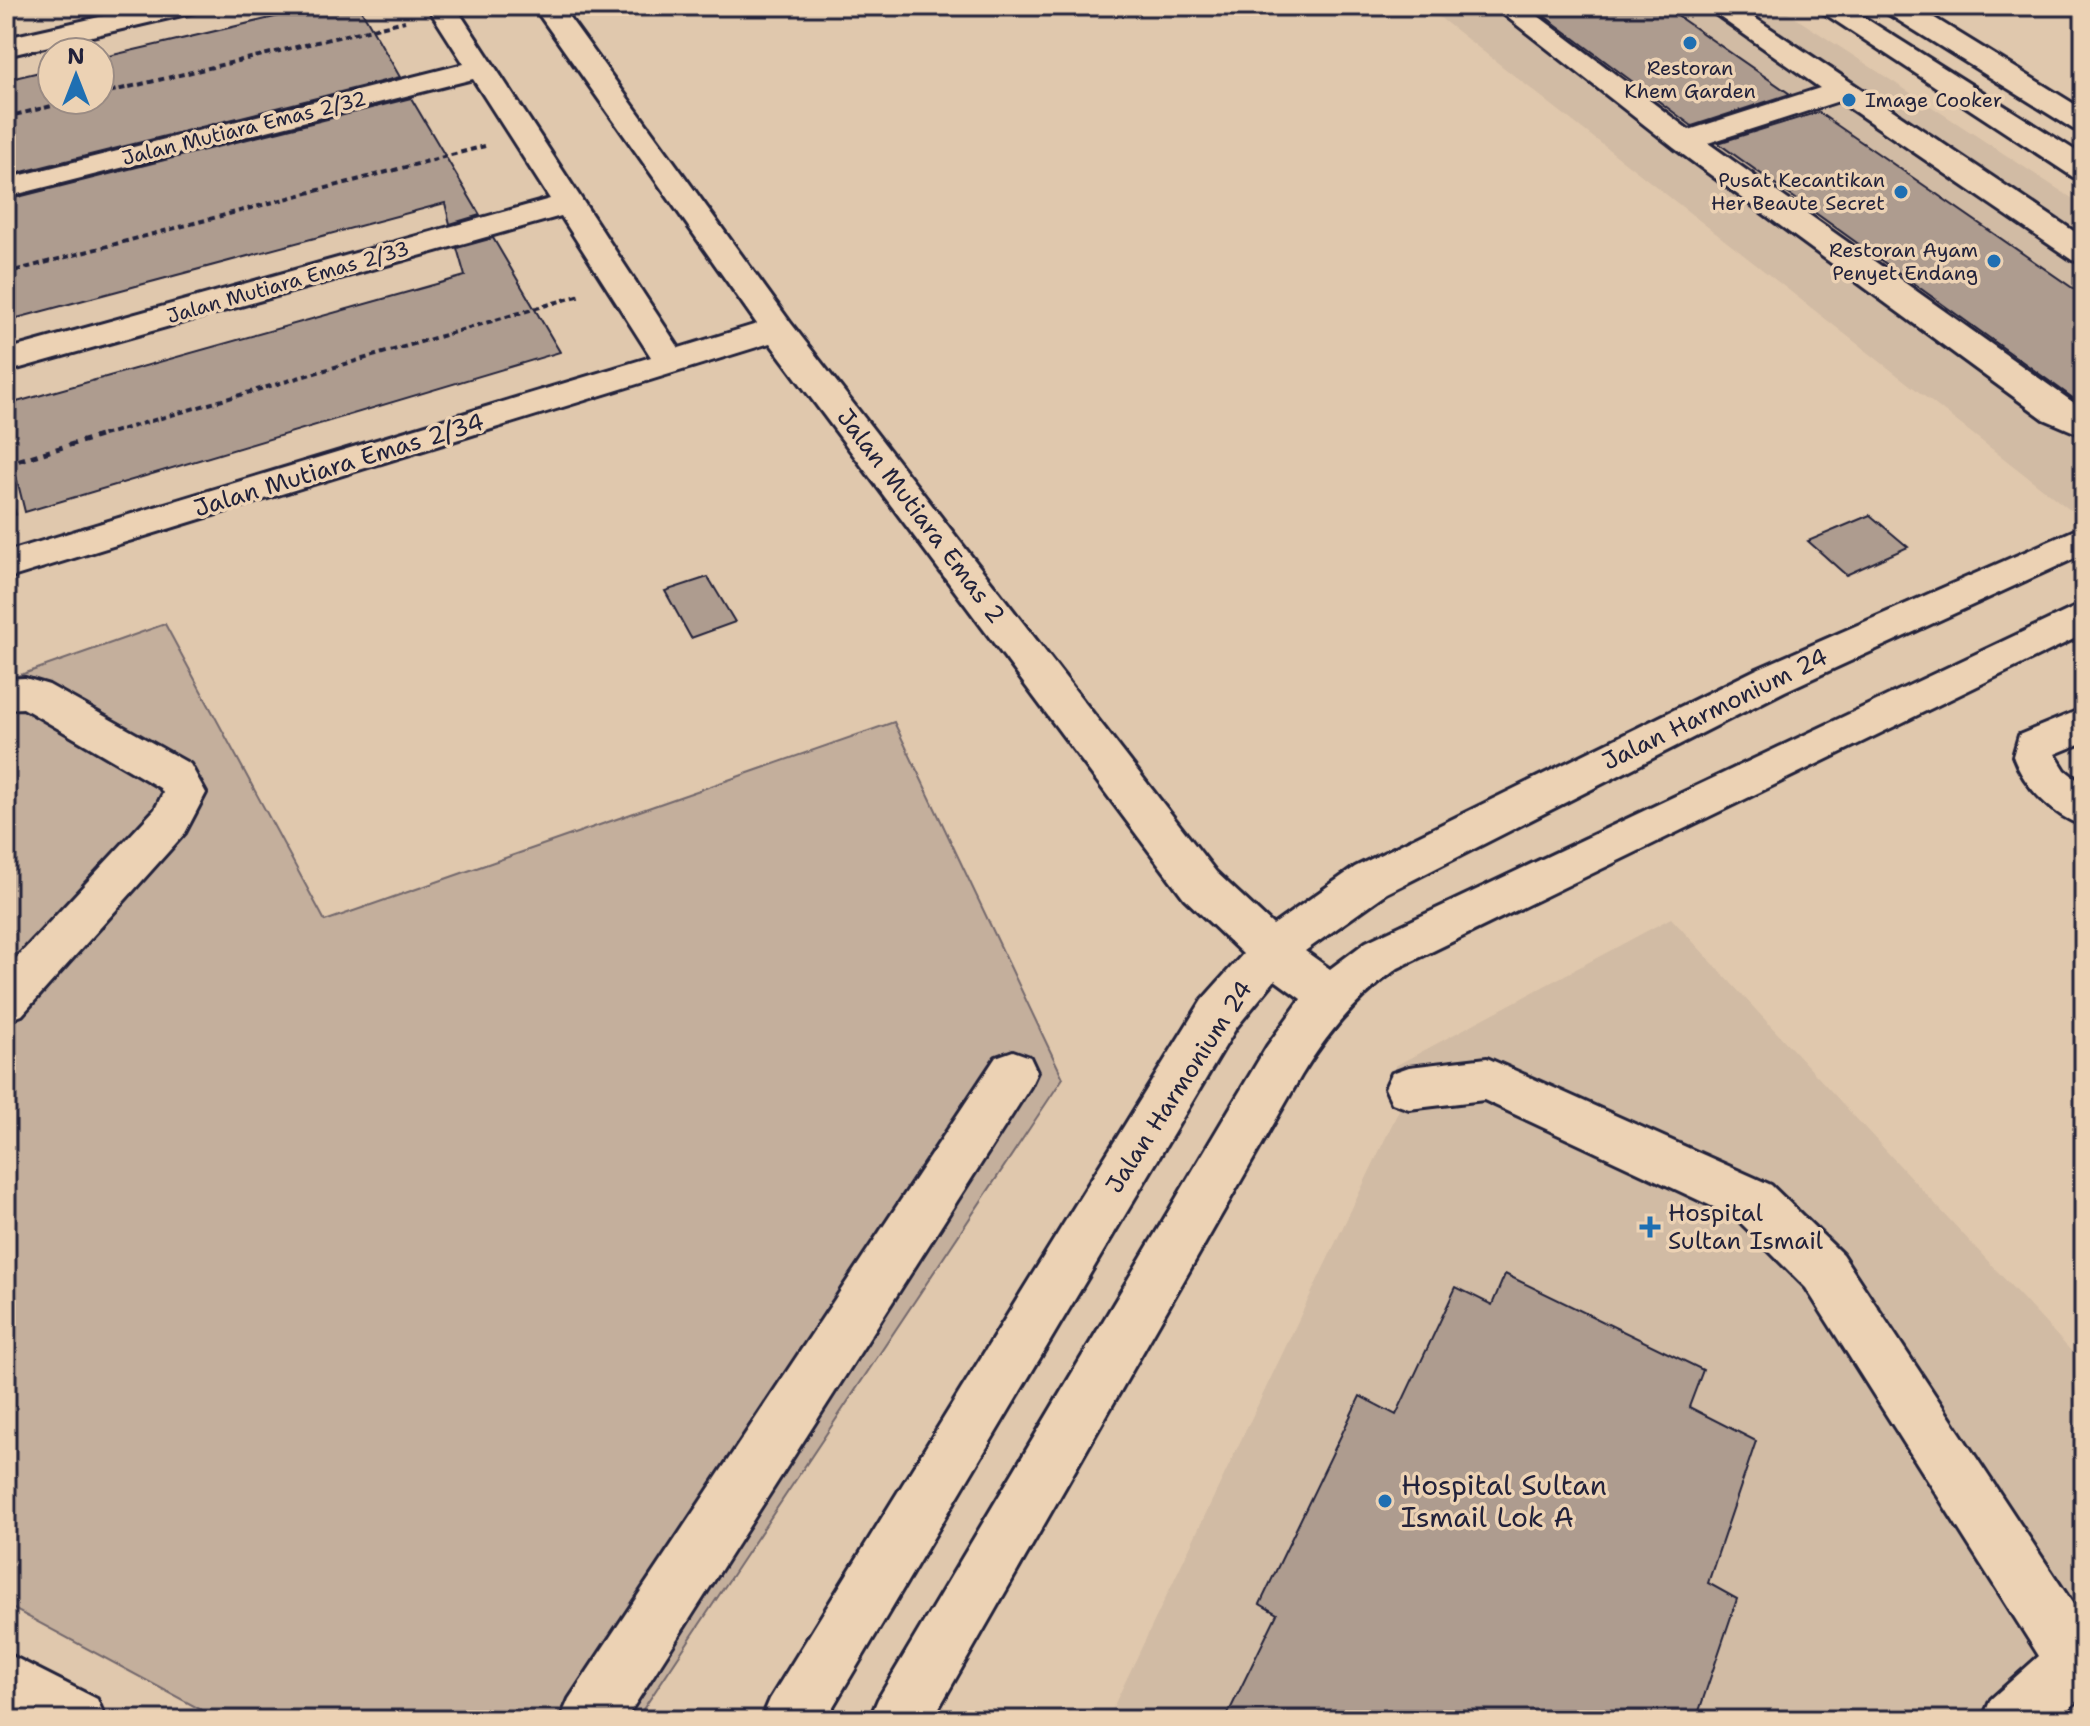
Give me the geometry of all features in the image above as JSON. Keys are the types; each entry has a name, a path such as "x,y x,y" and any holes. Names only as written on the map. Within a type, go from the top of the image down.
{"street":[{"path":"6,47 185,6"},
{"name":"Jalan Mutiara Emas 2","path":"547,6 778,329 1200,885 1271,952 1330,995"},
{"path":"1507,6 1685,141 2057,411 2084,424"},
{"path":"1718,6 2084,253"},
{"path":"1827,6 2084,170"},
{"path":"1895,6 2084,123"},
{"path":"443,8 672,363"},
{"name":"Jalan Mutiara Emas 2/32","path":"6,188 482,68"},
{"path":"1685,141 1844,90"},
{"name":"Jalan Mutiara Emas 2/33","path":"6,361 569,204"},
{"name":"Jalan Mutiara Emas 2/34","path":"6,566 778,329"},
{"name":"Jalan Harmonium 24","path":"791,1720 1219,1014 1271,952 1332,903 1371,880 1771,680 2084,539"},
{"path":"899,1720 1284,1061 1330,995 1382,955 2084,617"},
{"path":"6,694 35,696 175,776 183,782 186,791 185,801 170,821 6,1001"},
{"path":"2084,724 2034,746 2032,756 2036,766 2084,809"},
{"path":"590,1720 1013,1072"},
{"path":"1409,1088 1487,1079 1753,1201 1824,1271 2079,1669 2012,1720"},
{"path":"6,1683 76,1720"}],"path":[{"path":"116,90 443,8"},
{"path":"6,117 36,110"},
{"path":"6,273 525,135"},
{"path":"6,464 620,283"}],"shaded area":[{"path":"1425,6 1777,6 2084,206 2084,503 2070,510"},
{"path":"165,624 325,921 894,722 1063,1078 636,1720 220,1720 6,1605 6,680"},
{"name":"Hospital Sultan Ismail","path":"1671,918 2084,1365 2084,1720 1107,1720 1409,1089 1395,1066"}],"building":[{"path":"322,6 359,6 400,77 6,176 6,80 36,73 36,116 116,116 116,54"},
{"path":"1531,6 1663,6 1790,94 1692,126"},
{"path":"411,98 480,215 450,224 445,203 6,321 6,200"},
{"path":"1818,112 2084,296 2084,406 1718,143"},
{"path":"493,238 560,352 25,512 6,435 6,405 465,276 457,248"},
{"path":"1870,515 1908,547 1846,575 1808,541"},
{"path":"708,577 735,622 691,638 665,591"},
{"name":"Hospital Sultan Ismail Lok A","path":"1505,1274 1703,1370 1689,1407 1756,1441 1708,1583 1737,1599 1696,1720 1225,1720 1277,1614 1260,1604 1360,1396 1396,1415 1456,1287 1492,1305"}],"place":[{"name":"Restoran Khem Garden","path":"1690,43"},
{"name":"Image Cooker","path":"1849,100"},
{"name":"Pusat Kecantikan Her Beaute Secret","path":"1901,192"},
{"name":"Restoran Ayam Penyet Endang","path":"1994,261"},
{"name":"Hospital Sultan Ismail","path":"1650,1227"},
{"name":"Hospital Sultan Ismail Lok A","path":"1385,1501"}]}
